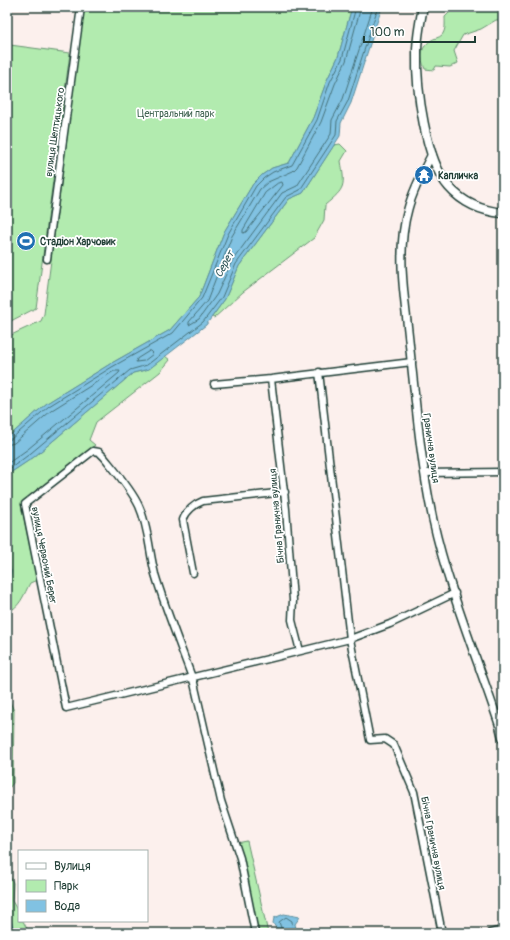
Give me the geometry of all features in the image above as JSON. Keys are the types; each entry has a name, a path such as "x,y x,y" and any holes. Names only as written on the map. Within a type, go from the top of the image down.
{"main road":[{"path":"423,7 416,62 423,119 432,154 446,183 457,195 476,207 503,214"}],"street":[{"name":"вулиця Шептицького","path":"47,259 81,7"},
{"name":"Гранична вулиця","path":"432,154 410,202 403,235 402,267 425,473 438,538 503,740"},
{"path":"214,384 271,379 319,372 412,362"},
{"name":"Бічна Гранична вулиця","path":"319,372 350,639 370,740 385,739 394,745 416,798 422,836 442,933"},
{"name":"Бічна Гранична вулиця","path":"271,379 285,492 293,600 292,620 300,651"},
{"name":"вулиця Червоний Берег","path":"93,451 99,452 104,457 140,506 157,580 192,678 66,708 25,507 29,500 93,451"},
{"path":"425,473 503,472"},
{"path":"193,573 183,520 186,514 194,506 208,501 285,492"},
{"path":"255,933 240,858 221,801 192,678 350,639 390,624 455,593"},
{"path":"490,933 503,930"}],"green space":[{"name":"Центральний парк","path":"84,7 352,7 338,57 327,80 313,118 289,163 272,168 253,184 224,232 199,297 170,330 110,364 47,403 7,438 7,337 41,321 44,314"},
{"path":"455,7 503,7 503,20 496,20 481,29 463,35 454,51 458,63 450,67 436,66 434,70 425,69 422,61 424,47 433,39 442,35 445,29 445,17"},
{"name":"Стадіон Харчовик","path":"7,42 10,45 70,53 57,149 50,158 49,166 54,173 36,308 7,323"},
{"path":"340,144 347,151 341,161 343,176 342,186 337,194 325,205 324,220 314,238 243,292 214,318 212,317 225,299 239,266 289,199 303,193 334,145"},
{"path":"165,356 170,360 160,372 96,422 89,440 95,445 21,504 37,580 30,583 24,596 18,604 7,612 7,591 11,571 7,558 7,475 34,457 133,373 149,369"},
{"path":"7,695 14,711 13,783 9,788 7,773"},
{"path":"247,841 268,933 258,933 237,843"},
{"path":"7,869 13,883 12,901 18,911 18,922 24,922 29,933 15,933 7,902"}],"water":[{"name":"Серет","path":"352,7 382,7 351,103 341,123 340,136 303,193 289,199 239,266 225,299 206,325 149,369 133,373 34,457 7,475 7,438 47,403 110,364 170,330 199,297 224,232 253,184 272,168 289,163 313,118 327,80 338,57"},
{"path":"7,559 11,571 9,591 7,591"},
{"path":"7,909 15,933 7,933"},
{"path":"284,914 300,917 295,924 297,933 279,933 273,923 274,918"}],"place":[{"name":"Капличка","path":"424,175"},
{"name":"Стадіон Харчовик","path":"26,241"}]}
